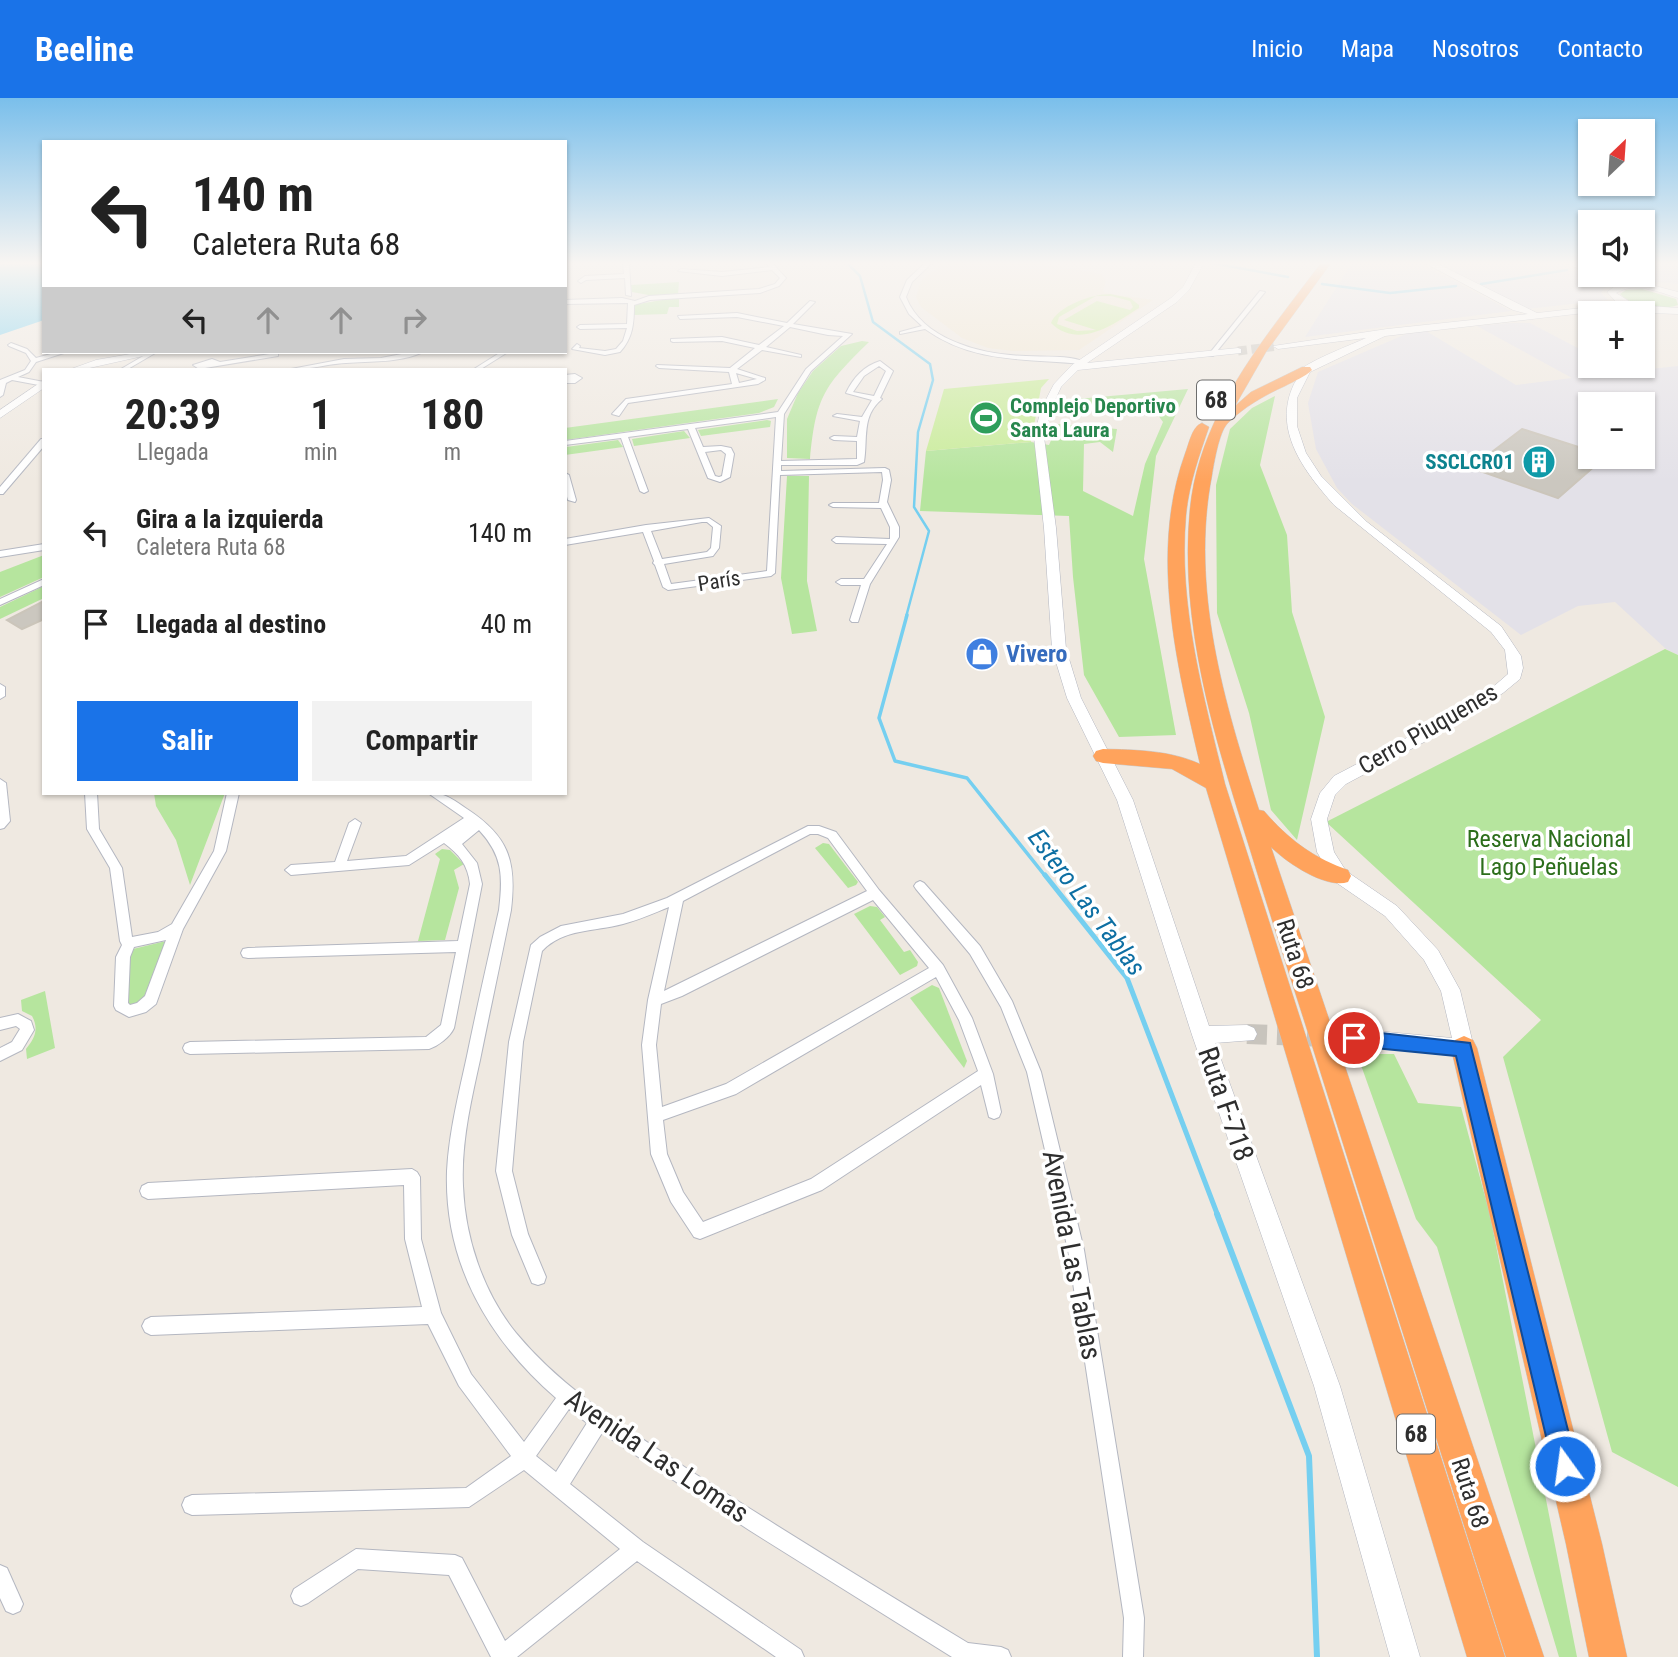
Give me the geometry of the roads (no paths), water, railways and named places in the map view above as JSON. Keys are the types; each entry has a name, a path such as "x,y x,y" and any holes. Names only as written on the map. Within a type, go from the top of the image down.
{"highway":[{"name":"Ruta 68","path":"1260,336 1210,410 1193,451 1186,478 1178,562 1182,634 1215,784 1486,1657"},
{"name":"Ruta 68","path":"1274,336 1240,384 1217,430 1208,456 1198,508 1199,599 1213,688 1248,807 1525,1657"},
{"path":"1217,430 1238,408 1256,395 1306,370"},
{"path":"1174,760 1191,749 1203,733"},
{"path":"1103,756 1174,760 1197,770 1215,784"},
{"path":"1248,807 1285,848 1305,862 1340,876"},
{"path":"1464,1048 1581,1531 1608,1657"}],"street":[{"path":"599,352 618,351 625,345 628,336"},
{"path":"732,370 774,336"},
{"path":"833,336 841,340"},
{"path":"847,336 808,370 780,414 776,473 885,470 888,482 883,506 895,529 893,542 866,582 855,620"},
{"path":"940,336 976,354 1078,365 1238,351"},
{"name":"Ruta F-718","path":"1121,336 1062,379 1049,400 1039,437 1059,649 1074,698 1125,800 1202,1034 1327,1386 1405,1657"},
{"path":"1211,355 1227,336"},
{"path":"1278,346 1358,336"},
{"path":"1306,370 1379,336"},
{"path":"673,340 715,338 799,356"},
{"path":"11,345 25,349 34,361"},
{"path":"0,395 5,381 27,371 34,361 57,354"},
{"path":"93,366 148,354"},
{"path":"220,364 278,354"},
{"path":"260,368 278,354"},
{"path":"308,368 336,366 356,354"},
{"path":"344,361 381,360 410,354"},
{"path":"479,368 502,354"},
{"path":"125,368 133,358"},
{"path":"777,463 857,463 861,460 864,419 878,399 890,371 880,363 874,364 852,384 849,393 878,399"},
{"path":"616,414 626,401 756,383 763,379 732,370 659,366"},
{"path":"732,370 736,385"},
{"name":"Cerro Piuquenes","path":"1306,370 1294,391 1291,419 1296,441 1316,479 1352,516 1496,629 1513,647 1517,662 1515,676 1498,690 1334,786 1321,809 1320,830 1326,852 1340,876 1391,911 1431,955 1450,990 1464,1048"},
{"path":"27,371 42,380"},
{"path":"863,375 888,379"},
{"path":"5,381 42,381"},
{"path":"0,415 42,382"},
{"path":"567,443 780,414"},
{"path":"837,416 864,419"},
{"path":"691,426 712,478 740,480"},
{"path":"624,435 644,491"},
{"path":"835,438 861,439"},
{"path":"701,450 721,447 730,454 727,475 702,485"},
{"path":"0,492 40,452"},
{"name":"París","path":"657,563 668,587 771,573 776,473"},
{"path":"567,482 572,500"},
{"path":"833,505 883,506"},
{"path":"567,542 646,528 709,520 717,526 715,548 710,554 657,563 646,528"},
{"path":"836,540 893,542"},
{"path":"0,554 42,547"},
{"path":"841,582 866,582"},
{"path":"0,602 42,583"},
{"path":"0,687 0,696"},
{"path":"0,783 4,821 0,825"},
{"path":"91,795 93,829 116,868 126,941 130,943"},
{"path":"130,943 123,957 121,1006 129,1011 141,1008 151,1000 177,928 220,851 233,795"},
{"name":"Avenida Las Lomas","path":"438,795 477,820 493,835 504,855 509,888 460,1127 455,1186 459,1219 472,1272 491,1312 516,1346 567,1397 599,1421 769,1532 968,1655 1001,1657"},
{"path":"291,870 409,859 449,841 477,820"},
{"path":"339,866 355,823"},
{"path":"538,1277 520,1235 504,1171 516,1042 536,949 545,937 568,929 624,919 678,897 808,830 819,830 832,835 938,969 965,1018 986,1074 994,1112"},
{"path":"191,1048 429,1042 447,1028 474,901 475,870 469,858 449,841"},
{"name":"Avenida Las Tablas","path":"920,886 975,950 1007,1005 1034,1072 1076,1250 1134,1618 1133,1657"},
{"path":"655,1000 677,992 875,892"},
{"path":"678,897 655,1000 649,1045 659,1154 677,1197 700,1231 816,1185 986,1074"},
{"path":"130,943 161,937 177,928"},
{"path":"248,953 464,946"},
{"path":"655,1116 731,1089 938,969"},
{"path":"0,1024 18,1020 26,1025 27,1030 17,1046 0,1055"},
{"path":"1202,1034 1247,1034"},
{"path":"1354,1038 1464,1048"},
{"path":"148,1191 412,1177 414,1239 433,1315 466,1380 524,1458 636,1549 794,1657"},
{"path":"150,1326 433,1315"},
{"path":"192,1505 469,1497 524,1458 567,1397"},
{"path":"558,1486 599,1421"},
{"path":"301,1596 356,1559 455,1565 502,1657 636,1549"},
{"path":"0,1575 13,1604"}],"waterway":[{"name":"Estero Las Tablas","path":"892,336 930,364 933,380 918,432 914,507 929,531 906,617"},
{"name":"Estero Las Tablas","path":"907,615 879,718 895,761 967,778 1046,877"},
{"name":"Estero Las Tablas","path":"1045,875 1127,978 1218,1216"},
{"name":"Estero Las Tablas","path":"1217,1214 1309,1456 1317,1657"}],"tunnel":[{"path":"1238,351 1278,346"},
{"path":"1247,1034 1354,1038"}],"place":[{"name":"Complejo Deportivo Santa Laura","path":"986,418"},
{"name":"SSCLCR01","path":"1539,462"},
{"name":"Vivero","path":"982,654"}],"park label":[{"name":"Reserva Nacional Lago Peñuelas","path":"1549,853"}]}
